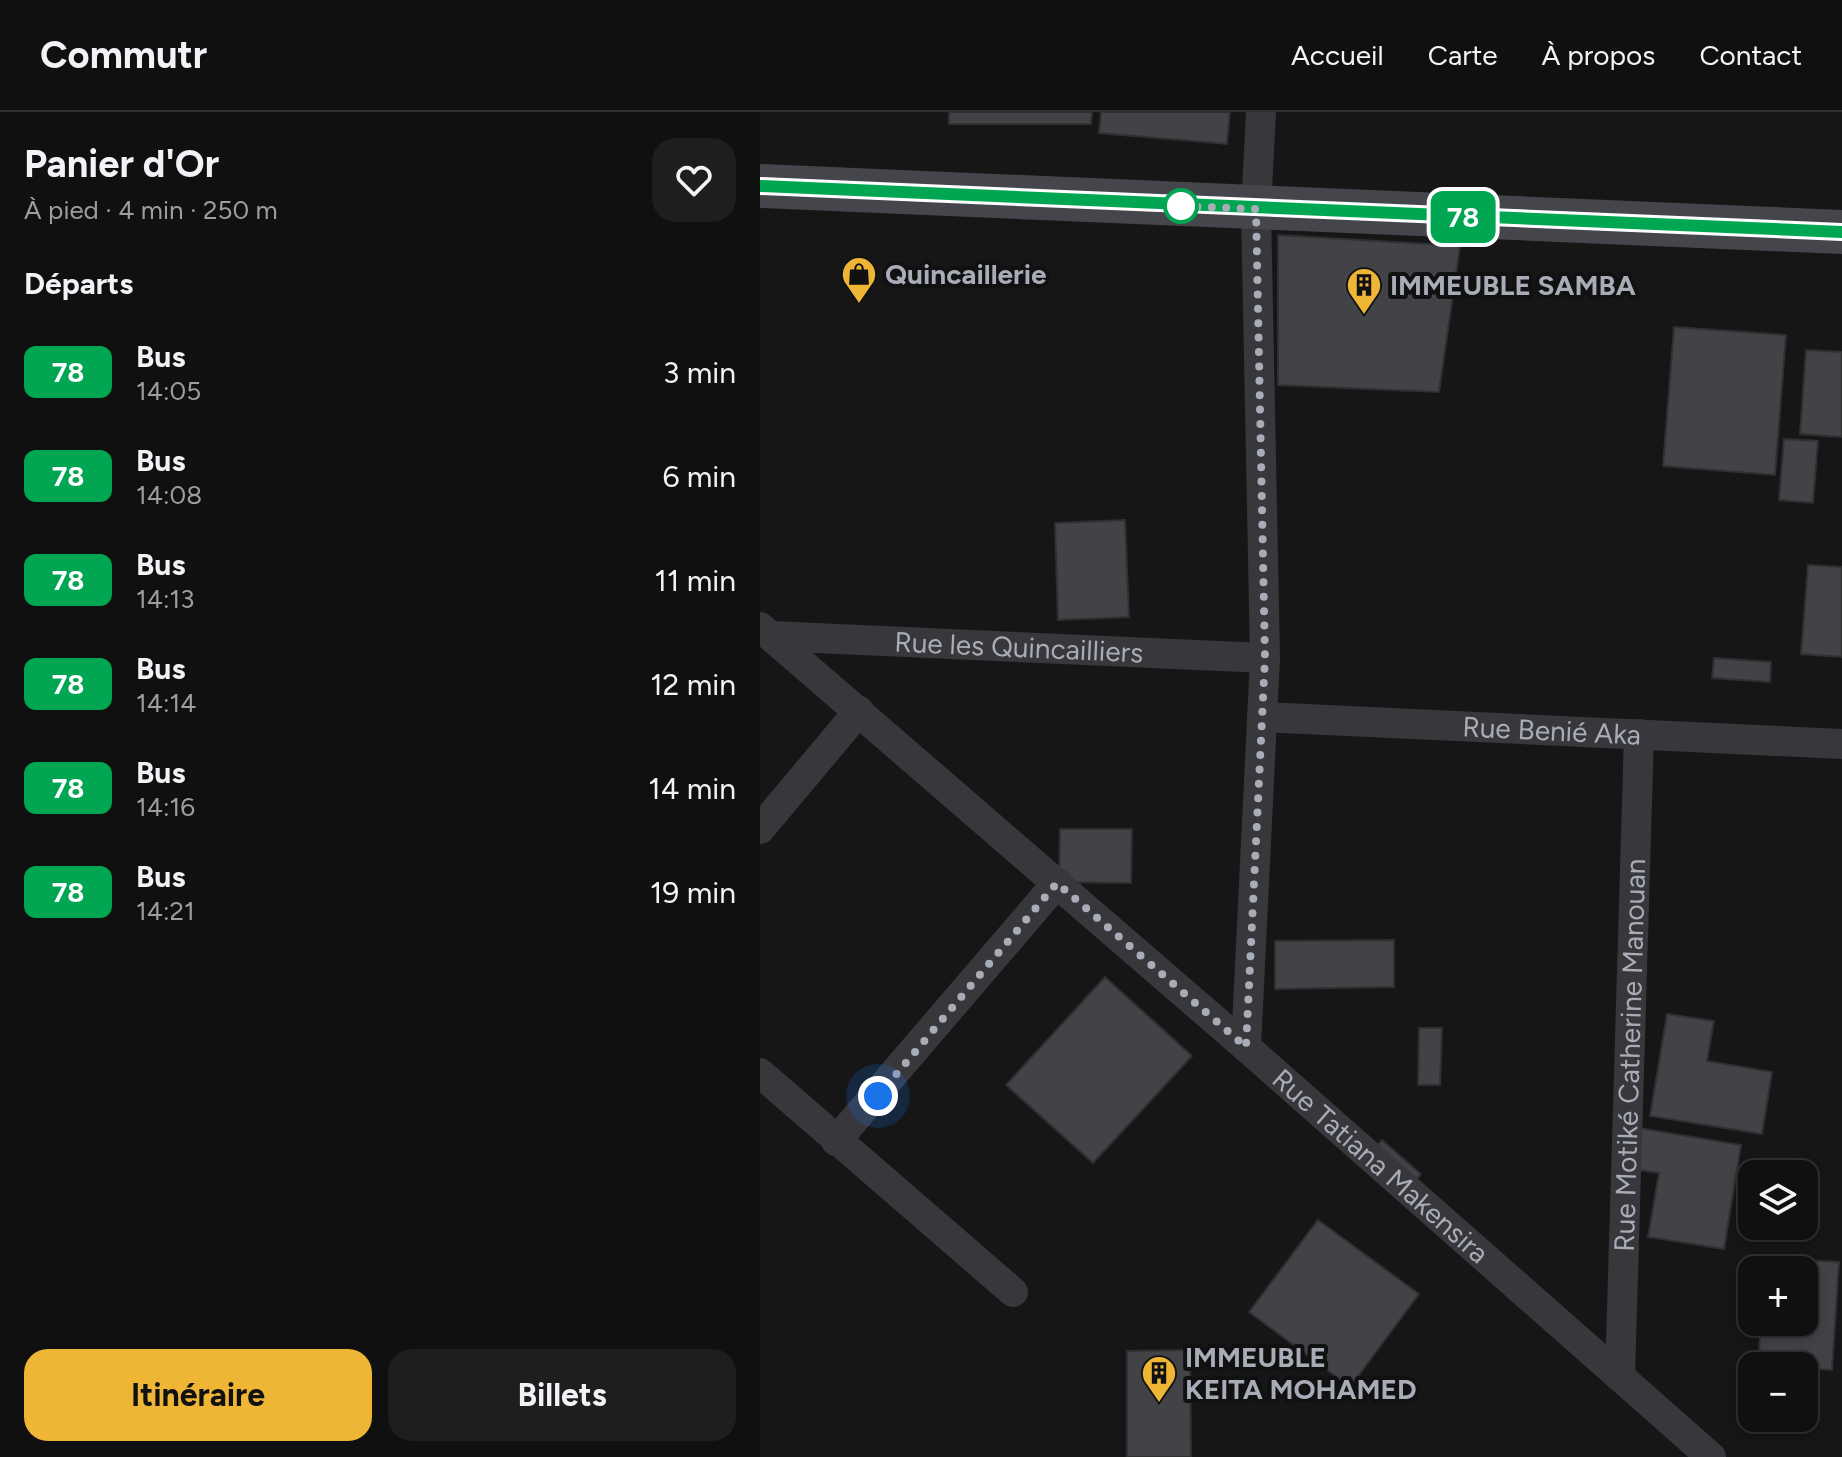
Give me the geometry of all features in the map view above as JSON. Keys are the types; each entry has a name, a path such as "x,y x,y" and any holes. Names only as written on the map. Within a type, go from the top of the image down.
{"main road":[{"path":"760,186 1842,232"}],"street":[{"path":"1246,1047 1265,658 1256,209 1261,112"},
{"name":"Rue les Quincailliers","path":"765,632 1265,658"},
{"name":"Rue Tatiana Makensira","path":"765,632 1246,1047 1711,1457"},
{"path":"760,829 859,711"},
{"name":"Rue Benié Aka","path":"1262,717 1842,744"},
{"name":"Rue Motiké Catherine Manouan","path":"1620,1377 1639,734"},
{"path":"836,1141 1057,883"},
{"path":"760,1073 1013,1292"}],"building":[{"path":"949,112 1092,112 1091,124 949,124"},
{"path":"1101,112 1230,112 1227,144 1099,133"},
{"name":"IMMEUBLE SAMBA","path":"1278,235 1460,246 1439,392 1278,385"},
{"path":"1674,327 1786,335 1775,475 1663,466"},
{"path":"1806,350 1842,352 1842,437 1800,434"},
{"path":"1784,439 1818,441 1813,503 1779,500"},
{"path":"1125,520 1129,617 1058,620 1055,523"},
{"path":"1808,565 1842,567 1842,657 1801,654"},
{"path":"1714,658 1771,662 1770,682 1712,678"},
{"path":"1060,829 1132,829 1131,883 1059,882"},
{"path":"1394,940 1394,987 1275,989 1275,941"},
{"path":"1105,977 1192,1056 1093,1163 1006,1085"},
{"path":"1667,1014 1714,1021 1707,1061 1772,1072 1762,1134 1650,1116"},
{"path":"1419,1028 1442,1028 1440,1085 1418,1085"},
{"path":"1639,1128 1741,1145 1724,1249 1648,1237 1659,1173 1632,1169"},
{"path":"1382,1140 1421,1174 1413,1184 1373,1150"},
{"path":"1318,1220 1419,1294 1350,1387 1249,1312"},
{"path":"1818,1261 1839,1262 1832,1370 1818,1369 1818,1352 1759,1352 1760,1336 1818,1336"},
{"name":"IMMEUBLE KEITA MOHAMED","path":"1190,1350 1191,1457 1127,1457 1127,1351"}],"bus line":[{"name":"78","path":"760,186 1842,232"}],"place":[{"name":"Quincaillerie","path":"859,305"},
{"name":"IMMEUBLE SAMBA","path":"1364,316"},
{"name":"IMMEUBLE KEITA MOHAMED","path":"1159,1404"}],"route":[{"path":"878,1096 1057,883 1246,1047 1265,658 1256,209 1181,206"}]}
